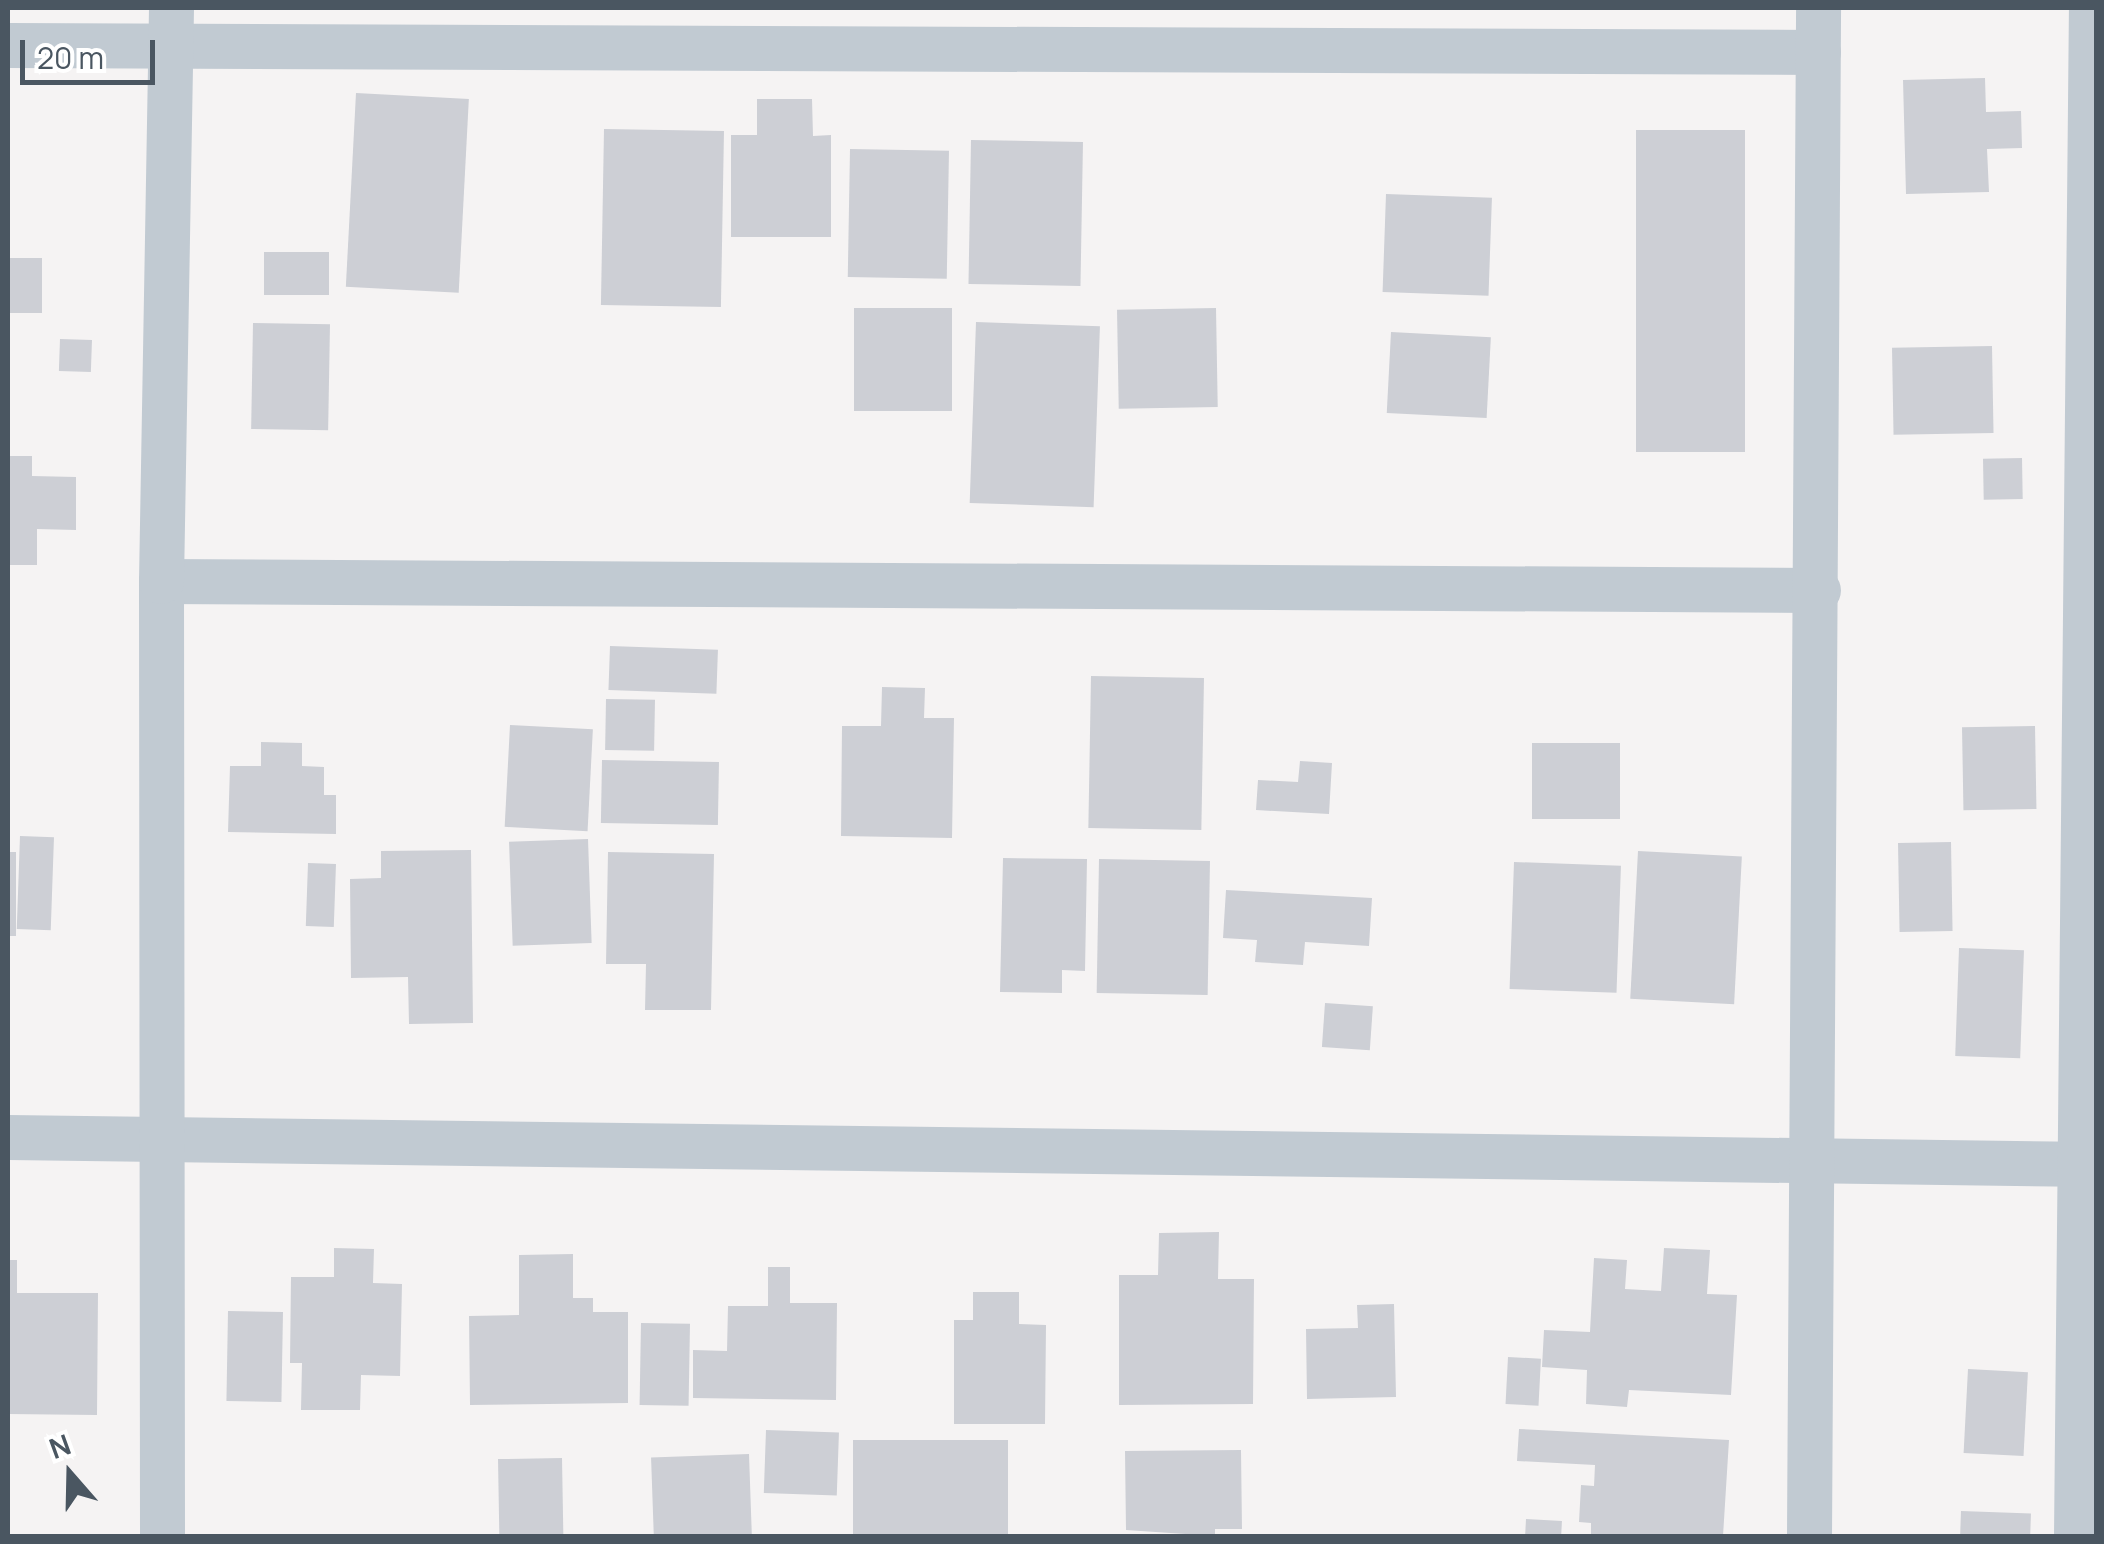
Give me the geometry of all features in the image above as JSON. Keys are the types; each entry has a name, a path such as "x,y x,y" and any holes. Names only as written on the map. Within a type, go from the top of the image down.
{"street":[{"path":"1810,1536 1818,590 1818,8"},
{"path":"2076,1536 2088,1164 2091,8"},
{"path":"8,45 171,26 693,27 1818,52"},
{"path":"162,1536 161,580 171,26"},
{"path":"161,580 1818,590"},
{"path":"8,1137 164,1136 2088,1164"}],"building":[{"path":"1985,78 1986,112 2021,111 2022,148 1987,149 1989,192 1906,194 1903,80"},
{"path":"356,93 469,99 459,293 346,287"},
{"path":"757,99 812,99 813,136 831,135 831,237 731,237 731,135 757,135"},
{"path":"604,129 724,131 721,307 601,305"},
{"path":"1636,130 1745,130 1745,452 1636,452"},
{"path":"971,140 1083,142 1080,286 968,284"},
{"path":"850,149 949,151 947,279 848,277"},
{"path":"1386,194 1492,198 1489,296 1383,292"},
{"path":"264,252 329,252 329,295 264,295"},
{"path":"8,258 42,258 42,313 8,313"},
{"path":"854,308 952,308 952,411 854,411"},
{"path":"1216,308 1218,407 1119,409 1117,310"},
{"path":"976,322 1100,326 1094,507 970,503"},
{"path":"253,323 330,324 328,430 251,429"},
{"path":"1391,332 1491,337 1487,418 1387,413"},
{"path":"60,339 92,340 91,372 59,371"},
{"path":"1992,346 1994,433 1894,435 1892,348"},
{"path":"8,456 32,456 32,476 76,477 76,530 37,529 37,565 8,565"},
{"path":"2022,458 2023,499 1984,500 1983,459"},
{"path":"610,646 718,650 716,694 608,690"},
{"path":"1091,676 1204,678 1201,830 1088,828"},
{"path":"882,687 925,688 924,718 954,718 952,838 841,836 842,726 881,726"},
{"path":"606,699 655,700 654,751 605,750"},
{"path":"510,725 593,729 588,831 505,827"},
{"path":"2035,726 2036,809 1963,810 1962,727"},
{"path":"261,742 302,743 302,766 324,767 324,795 336,795 336,834 228,832 230,766 261,766"},
{"path":"1532,743 1620,743 1620,819 1532,819"},
{"path":"602,760 719,762 718,825 601,823"},
{"path":"1300,761 1332,763 1329,814 1256,810 1258,780 1298,782"},
{"path":"20,836 54,837 51,930 17,929"},
{"path":"588,839 592,943 513,946 509,842"},
{"path":"1951,842 1953,931 1900,932 1898,843"},
{"path":"471,850 473,1023 409,1024 408,977 351,978 350,879 381,878 381,851"},
{"path":"1638,851 1742,856 1734,1004 1630,999"},
{"path":"8,852 16,852 16,936 8,936"},
{"path":"608,852 714,854 711,1010 645,1010 646,964 606,964"},
{"path":"1003,858 1087,859 1085,971 1062,970 1062,993 1000,992"},
{"path":"1099,859 1210,861 1208,995 1097,993"},
{"path":"1514,862 1621,866 1617,993 1510,989"},
{"path":"308,863 336,864 334,927 306,926"},
{"path":"1226,890 1372,898 1369,946 1305,942 1303,965 1255,962 1257,940 1223,938"},
{"path":"1959,948 2024,950 2020,1058 1955,1056"},
{"path":"1325,1003 1373,1006 1370,1050 1322,1047"},
{"path":"1219,1232 1218,1279 1254,1279 1253,1404 1119,1405 1119,1275 1158,1275 1159,1233"},
{"path":"334,1248 374,1249 373,1283 402,1284 400,1376 361,1375 360,1410 301,1410 302,1363 290,1363 291,1277 334,1277"},
{"path":"1664,1248 1710,1250 1707,1294 1737,1295 1731,1395 1629,1390 1627,1407 1586,1404 1587,1370 1542,1367 1544,1330 1590,1332 1594,1258 1627,1260 1625,1289 1661,1291"},
{"path":"573,1254 573,1298 593,1298 593,1312 628,1312 628,1403 470,1405 469,1316 519,1315 519,1255"},
{"path":"8,1260 17,1260 17,1293 98,1293 97,1415 8,1414"},
{"path":"768,1267 790,1267 790,1303 837,1303 836,1400 693,1398 693,1350 727,1351 728,1306 768,1306"},
{"path":"973,1292 1019,1292 1019,1324 1046,1325 1045,1424 954,1424 954,1320 973,1320"},
{"path":"1394,1304 1396,1397 1307,1399 1306,1329 1358,1328 1357,1305"},
{"path":"228,1311 283,1312 281,1402 226,1401"},
{"path":"641,1323 690,1324 689,1406 640,1405"},
{"path":"1508,1357 1541,1359 1538,1406 1506,1404"},
{"path":"1968,1369 2028,1372 2024,1456 1964,1453"},
{"path":"1519,1429 1729,1440 1723,1536 1591,1536 1591,1523 1579,1522 1581,1485 1594,1486 1595,1465 1517,1461"},
{"path":"766,1430 839,1433 837,1496 764,1493"},
{"path":"853,1440 1008,1440 1008,1536 853,1536"},
{"path":"1241,1450 1242,1529 1215,1529 1215,1536 1126,1530 1125,1451"},
{"path":"749,1454 752,1536 654,1536 651,1457"},
{"path":"562,1458 563,1536 499,1536 498,1459"},
{"path":"1961,1511 2031,1513 2030,1536 1960,1536"},
{"path":"1526,1519 1562,1521 1561,1536 1525,1536"}]}
